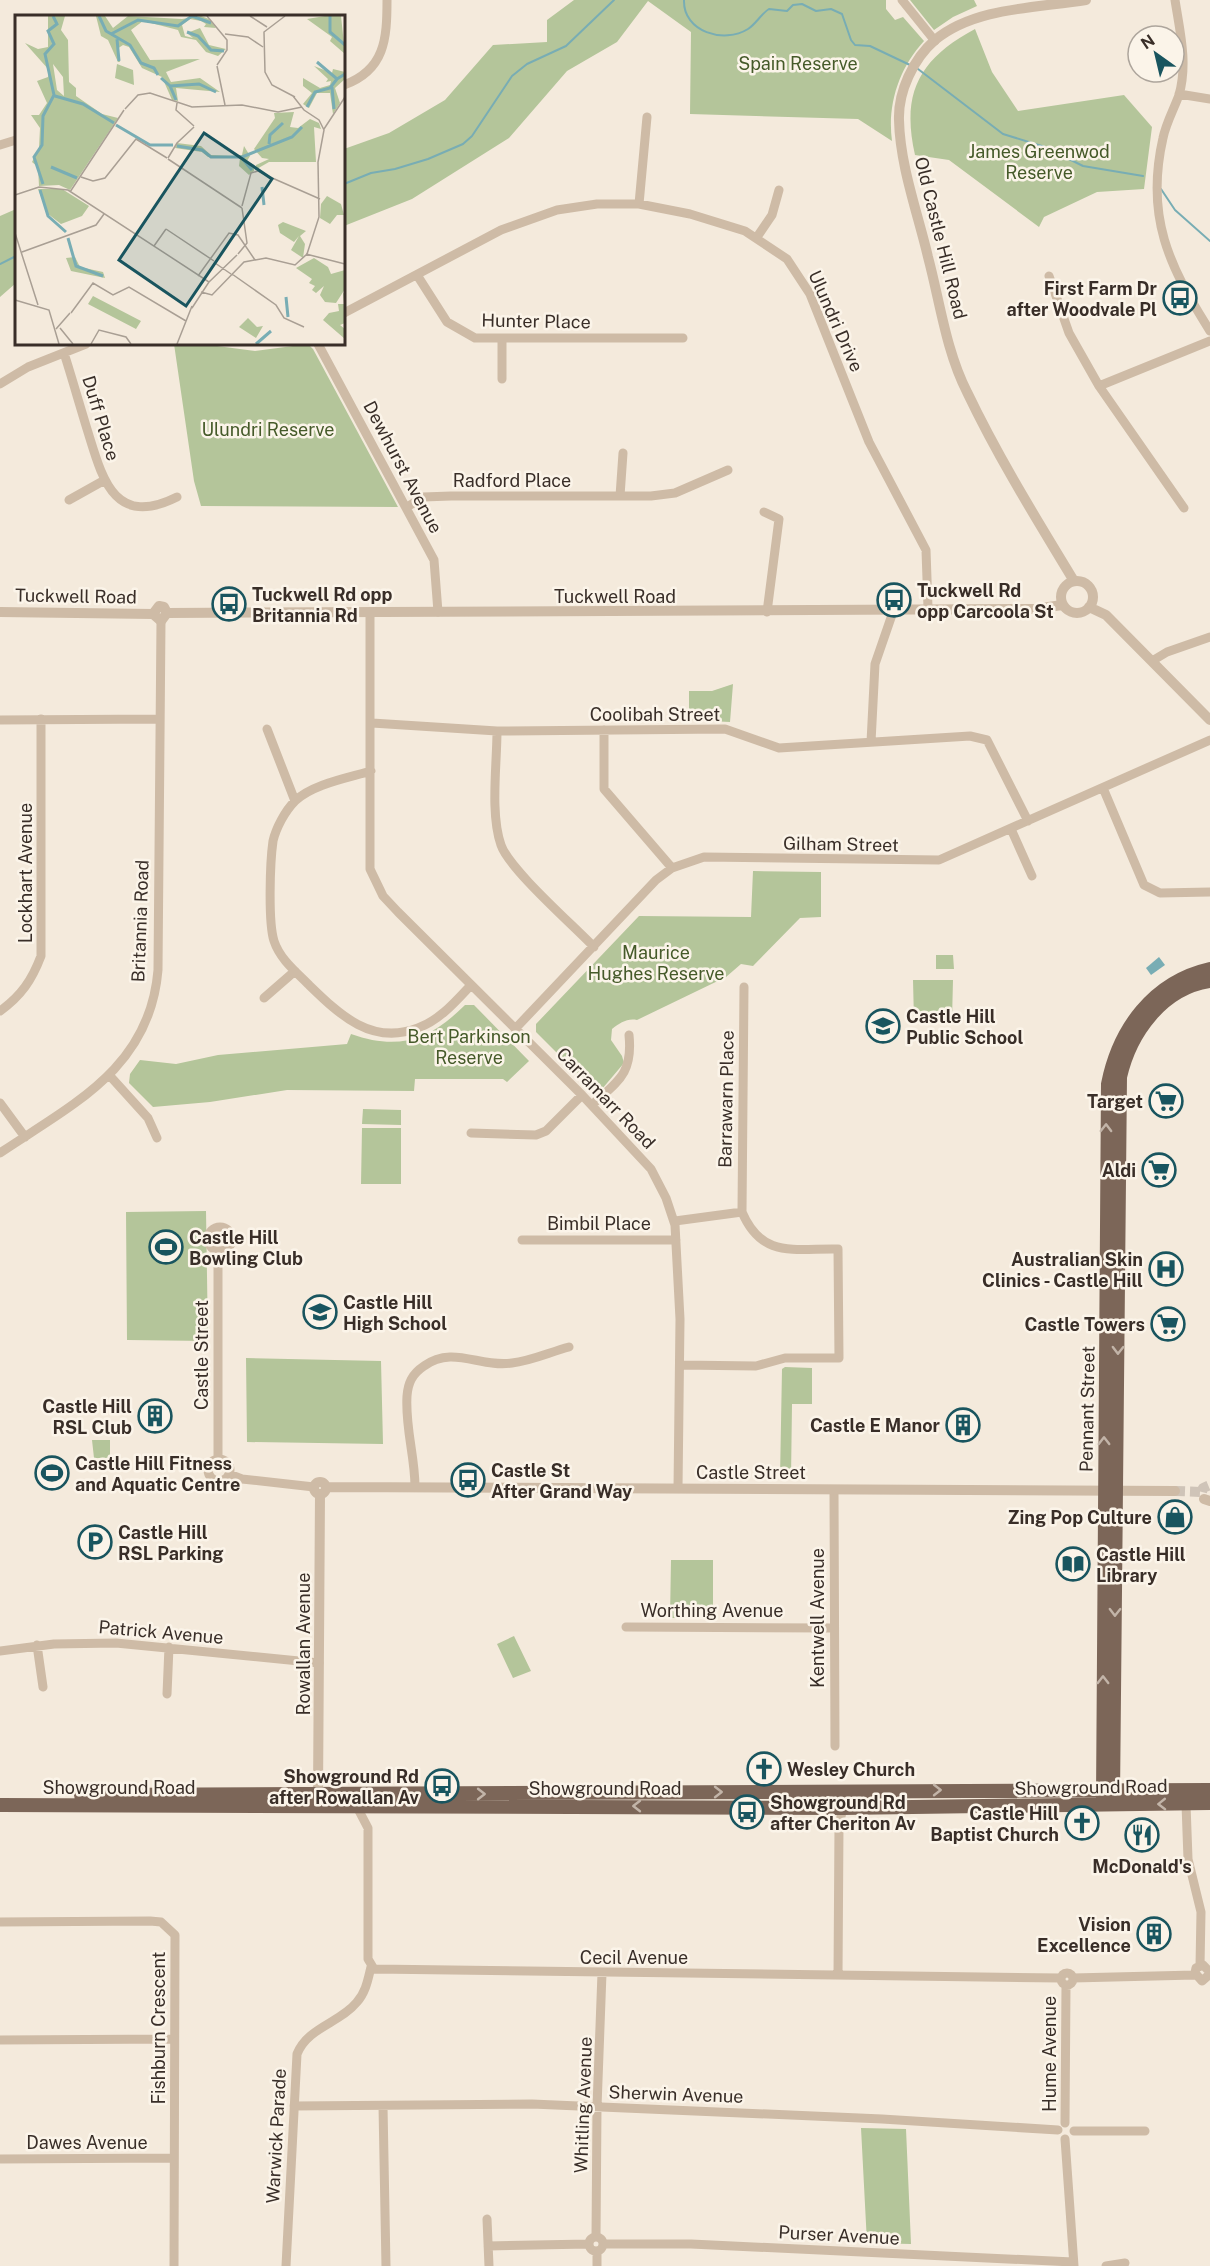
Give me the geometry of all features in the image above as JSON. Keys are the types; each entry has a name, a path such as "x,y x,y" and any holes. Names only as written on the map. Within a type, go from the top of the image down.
{"main road":[{"name":"Pennant Street","path":"1108,1790 1110,1491 1106,1125 1108,1084 1113,1059 1136,1016 1147,1004 1178,981 1210,969"},
{"name":"Pennant Street","path":"1108,1790 1102,1738 1120,1077 1134,1037 1148,1017 1182,990 1210,981"},
{"path":"1041,1790 1079,1784 1089,1779 1099,1766 1102,1738"},
{"path":"1108,1790 1108,1805"},
{"name":"Showground Road","path":"0,1805 816,1792 1210,1790"},
{"path":"816,1792 830,1796 843,1808"},
{"name":"Showground Road","path":"0,1796 318,1801 357,1807 843,1808 1210,1803"}],"street":[{"path":"345,85 357,80 378,62 385,41 387,0"},
{"path":"902,0 935,40"},
{"name":"Old Castle Hill Road","path":"1074,581 967,392 952,350 908,174 899,119 901,99 907,81 924,51 935,40 969,20 1086,0"},
{"path":"1175,0 1184,62 1179,94 1161,144 1158,210 1166,249 1176,274 1210,331"},
{"path":"1179,94 1210,99"},
{"path":"639,204 647,117"},
{"path":"0,146 15,140"},
{"path":"757,237 772,215 779,190"},
{"name":"Ulundri Drive","path":"345,312 501,230 536,216 585,206 639,204 729,225 757,237 787,259 810,294 869,442 926,550 928,608"},
{"name":"Hunter Place","path":"417,275 447,322 475,338 683,338"},
{"path":"1049,276 1069,333 1099,386 1184,508"},
{"path":"502,339 502,379"},
{"path":"1099,386 1210,341"},
{"path":"0,384 28,367 83,345"},
{"name":"Dewhurst Avenue","path":"319,345 435,560 438,612"},
{"name":"Duff Place","path":"64,352 103,481 122,500 137,506 154,507 177,497"},
{"path":"620,496 623,453"},
{"name":"Radford Place","path":"407,507 423,497 441,496 620,496 675,493 728,470"},
{"path":"69,500 103,481"},
{"path":"764,512 779,519 767,612"},
{"path":"1074,581 1090,587 1093,597 1089,607 1075,613 1062,605 1062,589 1074,581"},
{"name":"Tuckwell Road","path":"0,612 160,616 370,612 767,612 928,608 1035,609 1062,605"},
{"path":"1089,607 1106,615 1210,720"},
{"path":"871,742 875,664 894,609"},
{"name":"Carramarr Road","path":"370,612 372,723 370,869 375,884 382,896 582,1095 651,1169 675,1221 681,1365 678,1488"},
{"name":"Britannia Road","path":"0,1154 110,1076 133,1046 145,1024 157,980 160,616"},
{"path":"1152,661 1167,652 1210,637"},
{"name":"Lockhart Avenue","path":"0,1011 21,993 33,976 40,956 41,719"},
{"path":"0,720 159,720"},
{"name":"Coolibah Street","path":"372,723 497,731 725,729 779,748 970,736 987,740 1028,821"},
{"path":"267,729 295,801"},
{"path":"604,730 604,789 672,868"},
{"path":"497,731 497,830 502,848 514,866 594,946"},
{"name":"Gilham Street","path":"515,1029 672,868 704,858 939,860 1210,740"},
{"path":"371,771 324,787 295,801 279,824 274,840 271,922 274,941 282,957 294,971 343,1018 371,1030 394,1033 418,1028 436,1019 471,985"},
{"path":"1102,788 1144,885 1160,893 1210,892"},
{"path":"1011,829 1032,876"},
{"path":"264,998 294,971"},
{"name":"Barrawarn Place","path":"742,1212 744,987"},
{"path":"592,1106 628,1068 631,1052 629,1035"},
{"path":"110,1076 148,1118 158,1138"},
{"path":"471,1133 536,1135 546,1131 582,1095"},
{"path":"0,1103 25,1137"},
{"path":"675,1221 742,1212 754,1236 767,1245 838,1249 839,1358 785,1358 756,1366 681,1365"},
{"name":"Bimbil Place","path":"522,1240 676,1240"},
{"name":"Castle Street","path":"218,1251 218,1459"},
{"path":"416,1487 415,1462 408,1441 406,1420 408,1383 417,1371 443,1356 511,1364 569,1347"},
{"path":"218,1459 227,1463 228,1474 220,1481 209,1476 209,1464 218,1459"},
{"name":"Castle Street","path":"228,1474 242,1479 320,1490 416,1487 1175,1491"},
{"name":"Rowallan Avenue","path":"318,1801 320,1490"},
{"name":"Kentwell Avenue","path":"834,1490 835,1746"},
{"name":"Worthing Avenue","path":"626,1627 833,1628"},
{"name":"Patrick Avenue","path":"0,1651 37,1645 99,1642 319,1663"},
{"path":"37,1645 44,1687"},
{"path":"167,1694 169,1647"},
{"path":"1186,1804 1188,1859 1201,1912 1207,1972"},
{"path":"371,1967 368,1959 369,1828 376,1814 389,1806"},
{"path":"357,1807 369,1828"},
{"path":"827,1807 839,1825"},
{"path":"838,1975 839,1825 843,1808"},
{"name":"Fishburn Crescent","path":"0,1922 161,1922 175,1935 174,2266"},
{"name":"Cecil Avenue","path":"371,1967 384,1971 838,1975 1066,1981 1195,1976 1196,1968 1207,1972"},
{"name":"Warwick Parade","path":"286,2266 294,2106 300,2048 311,2035 357,2003 363,1994 371,1967"},
{"name":"Whitling Avenue","path":"597,2266 597,2107 602,1973"},
{"name":"Hume Avenue","path":"1065,2123 1066,1981"},
{"path":"0,2040 173,2039"},
{"name":"Sherwin Avenue","path":"294,2106 532,2104 870,2118 1058,2130"},
{"path":"383,2106 386,2266"},
{"path":"1065,2139 1060,2136 1058,2130 1060,2125 1065,2123 1071,2125 1074,2131"},
{"path":"1065,2139 1074,2131 1145,2132"},
{"path":"1065,2139 1074,2264"},
{"name":"Dawes Avenue","path":"0,2159 174,2158"},
{"path":"487,2219 489,2266"},
{"name":"Purser Avenue","path":"488,2246 691,2244 1074,2264"},
{"path":"1106,2266 1125,2263"}],"green space":[{"name":"Spain Reserve","path":"574,0 886,0 886,9 895,20 903,17 924,41 908,63 897,88 891,114 892,141 858,119 690,114 691,32 648,1 617,42 567,71 509,138 412,199 345,226 345,149 389,133 445,100 493,45 547,42 547,20"},
{"path":"910,0 974,0 977,6 953,17 934,30"},
{"name":"James Greenwod Reserve","path":"975,29 992,72 1018,111 1124,95 1152,127 1144,189 1097,192 1044,217 1039,227 949,160 915,155 911,133 911,113 913,96 919,80 940,53"},
{"path":"15,209 15,284 0,297 0,216"},
{"name":"Ulundri Reserve","path":"174,345 210,345 255,351 309,345 398,507 201,506 194,481"},
{"path":"733,684 730,722 689,720 689,691 712,691"},
{"name":"Maurice Hughes Reserve","path":"753,871 821,872 821,917 800,918 753,966 741,964 726,977 637,1020 627,1020 612,1029 611,1040 624,1063 602,1089 593,1089 536,1032 536,1024 639,916 751,917"},
{"path":"936,955 953,955 954,969 936,969"},
{"path":"913,980 953,980 952,1020 914,1020"},
{"name":"Bert Parkinson Reserve","path":"465,1005 474,1005 529,1061 507,1082 503,1079 415,1079 414,1091 287,1090 210,1102 153,1107 129,1083 130,1074 140,1060 176,1064 218,1055 347,1044 351,1034 384,1042 413,1039 439,1027"},
{"path":"363,1109 401,1110 401,1125 362,1124"},
{"path":"362,1128 401,1128 401,1184 361,1184"},
{"name":"Castle Hill Bowling Club","path":"206,1211 208,1341 127,1340 126,1212"},
{"path":"246,1358 381,1361 383,1444 247,1442"},
{"path":"785,1367 812,1368 812,1404 792,1404 791,1478 780,1478 782,1369"},
{"path":"92,1440 110,1440 110,1458 94,1458"},
{"path":"671,1560 713,1560 713,1618 670,1618"},
{"path":"514,1636 531,1671 513,1678 497,1644"},
{"path":"861,2128 906,2129 911,2244 867,2243"}],"water":[{"path":"1159,957 1165,965 1151,975 1146,968"}],"waterway":[{"path":"345,184 371,173 395,169 428,159 463,144 472,136 512,76 527,64 566,46 614,0"},
{"path":"684,0 685,11 690,20 697,27 717,35 728,35 748,29 769,9 787,11 793,5 802,4 816,11 831,9 842,14 855,45 870,46 910,65"},
{"path":"918,69 1003,134 1045,147 1083,166 1143,176"},
{"path":"1161,189 1175,210 1210,241"},
{"path":"0,264 15,256"}],"tunnel":[{"path":"1202,1492 1203,1488 1210,1485"},
{"path":"1175,1491 1202,1492"}],"place":[{"name":"First Farm Dr after Woodvale Pl","path":"1180,298"},
{"name":"Tuckwell Rd opp Carcoola St","path":"894,600"},
{"name":"Tuckwell Rd opp Britannia Rd","path":"229,604"},
{"name":"Castle Hill Public School","path":"883,1026"},
{"name":"Target","path":"1166,1101"},
{"name":"Aldi","path":"1159,1170"},
{"name":"Castle Hill Bowling Club","path":"166,1247"},
{"name":"Australian Skin Clinics - Castle Hill","path":"1166,1269"},
{"name":"Castle Hill High School","path":"320,1312"},
{"name":"Castle Towers","path":"1168,1324"},
{"name":"Castle Hill RSL Club","path":"155,1416"},
{"name":"Castle E Manor","path":"963,1425"},
{"name":"Castle Hill Fitness and Aquatic Centre","path":"52,1473"},
{"name":"Castle St After Grand Way","path":"468,1480"},
{"name":"Zing Pop Culture","path":"1175,1517"},
{"name":"Castle Hill RSL Parking","path":"95,1542"},
{"name":"Castle Hill Library","path":"1073,1564"},
{"name":"Wesley Church","path":"764,1769"},
{"name":"Showground Rd after Rowallan Av","path":"442,1786"},
{"name":"Showground Rd after Cheriton Av","path":"747,1812"},
{"name":"Castle Hill Baptist Church","path":"1082,1823"},
{"name":"McDonald's","path":"1142,1835"},
{"name":"Vision Excellence","path":"1154,1934"}]}
